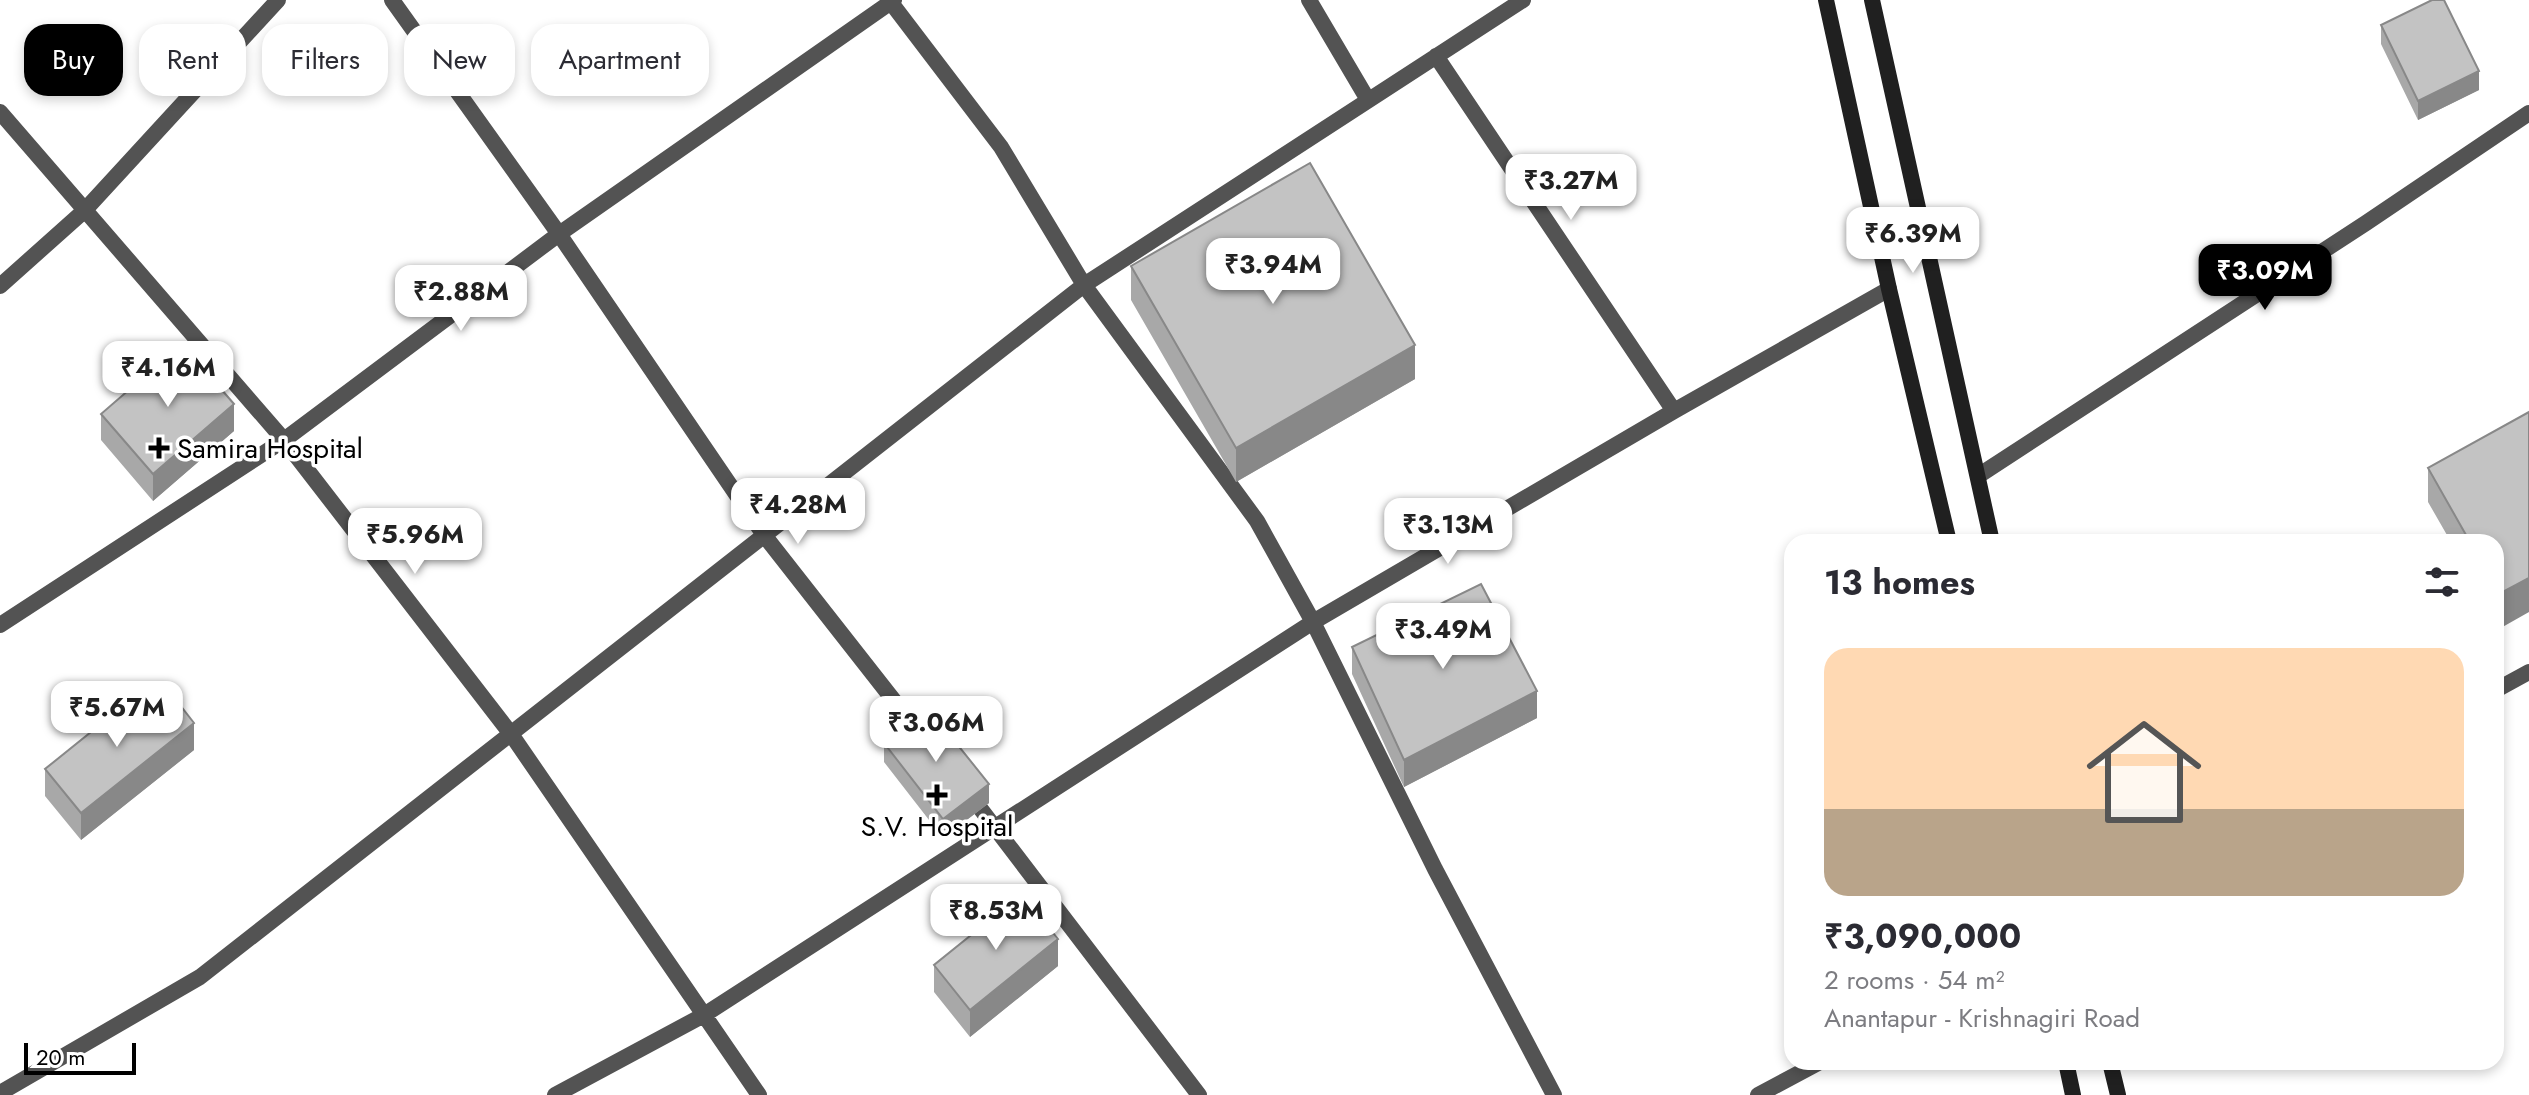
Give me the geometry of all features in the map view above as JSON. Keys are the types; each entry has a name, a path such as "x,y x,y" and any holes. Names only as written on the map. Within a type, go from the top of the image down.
{"main road":[{"path":"1826,0 1889,289 1947,534"},
{"path":"1872,0 1990,534"},
{"path":"2068,1070 2073,1095"},
{"path":"2112,1070 2118,1095"}],"street":[{"path":"0,286 84,211 278,0"},
{"path":"392,0 559,234 764,535 937,755"},
{"path":"1309,0 1368,100"},
{"path":"0,1093 200,977 1084,285 1523,0"},
{"path":"0,625 284,440 559,234 891,1 1001,147 1084,285 1257,521 1313,622 1435,869 1554,1095"},
{"path":"1436,56 1674,411"},
{"path":"0,112 284,440 511,734 759,1095"},
{"path":"1978,476 2529,113"},
{"path":"555,1095 704,1015 1313,622 1889,289"},
{"path":"2504,686 2529,672"},
{"path":"957,779 1199,1095"},
{"path":"1758,1095 1805,1070"}],"building":[{"path":"2432,0 2444,0 2479,71 2418,101 2381,25"},
{"path":"1310,163 1415,345 1236,448 1131,266"},
{"path":"182,344 234,404 153,474 101,414"},
{"path":"2529,412 2529,578 2504,591 2504,534 2465,534 2428,468"},
{"path":"1481,584 1537,691 1404,760 1352,647"},
{"path":"142,691 160,713 176,700 194,723 81,813 45,769"},
{"path":"928,708 989,784 943,819 884,743"},
{"path":"1022,894 1058,939 970,1010 934,965"}],"place":[{"name":"Samira Hospital","path":"159,448"},
{"name":"S.V. Hospital","path":"937,795"}]}
